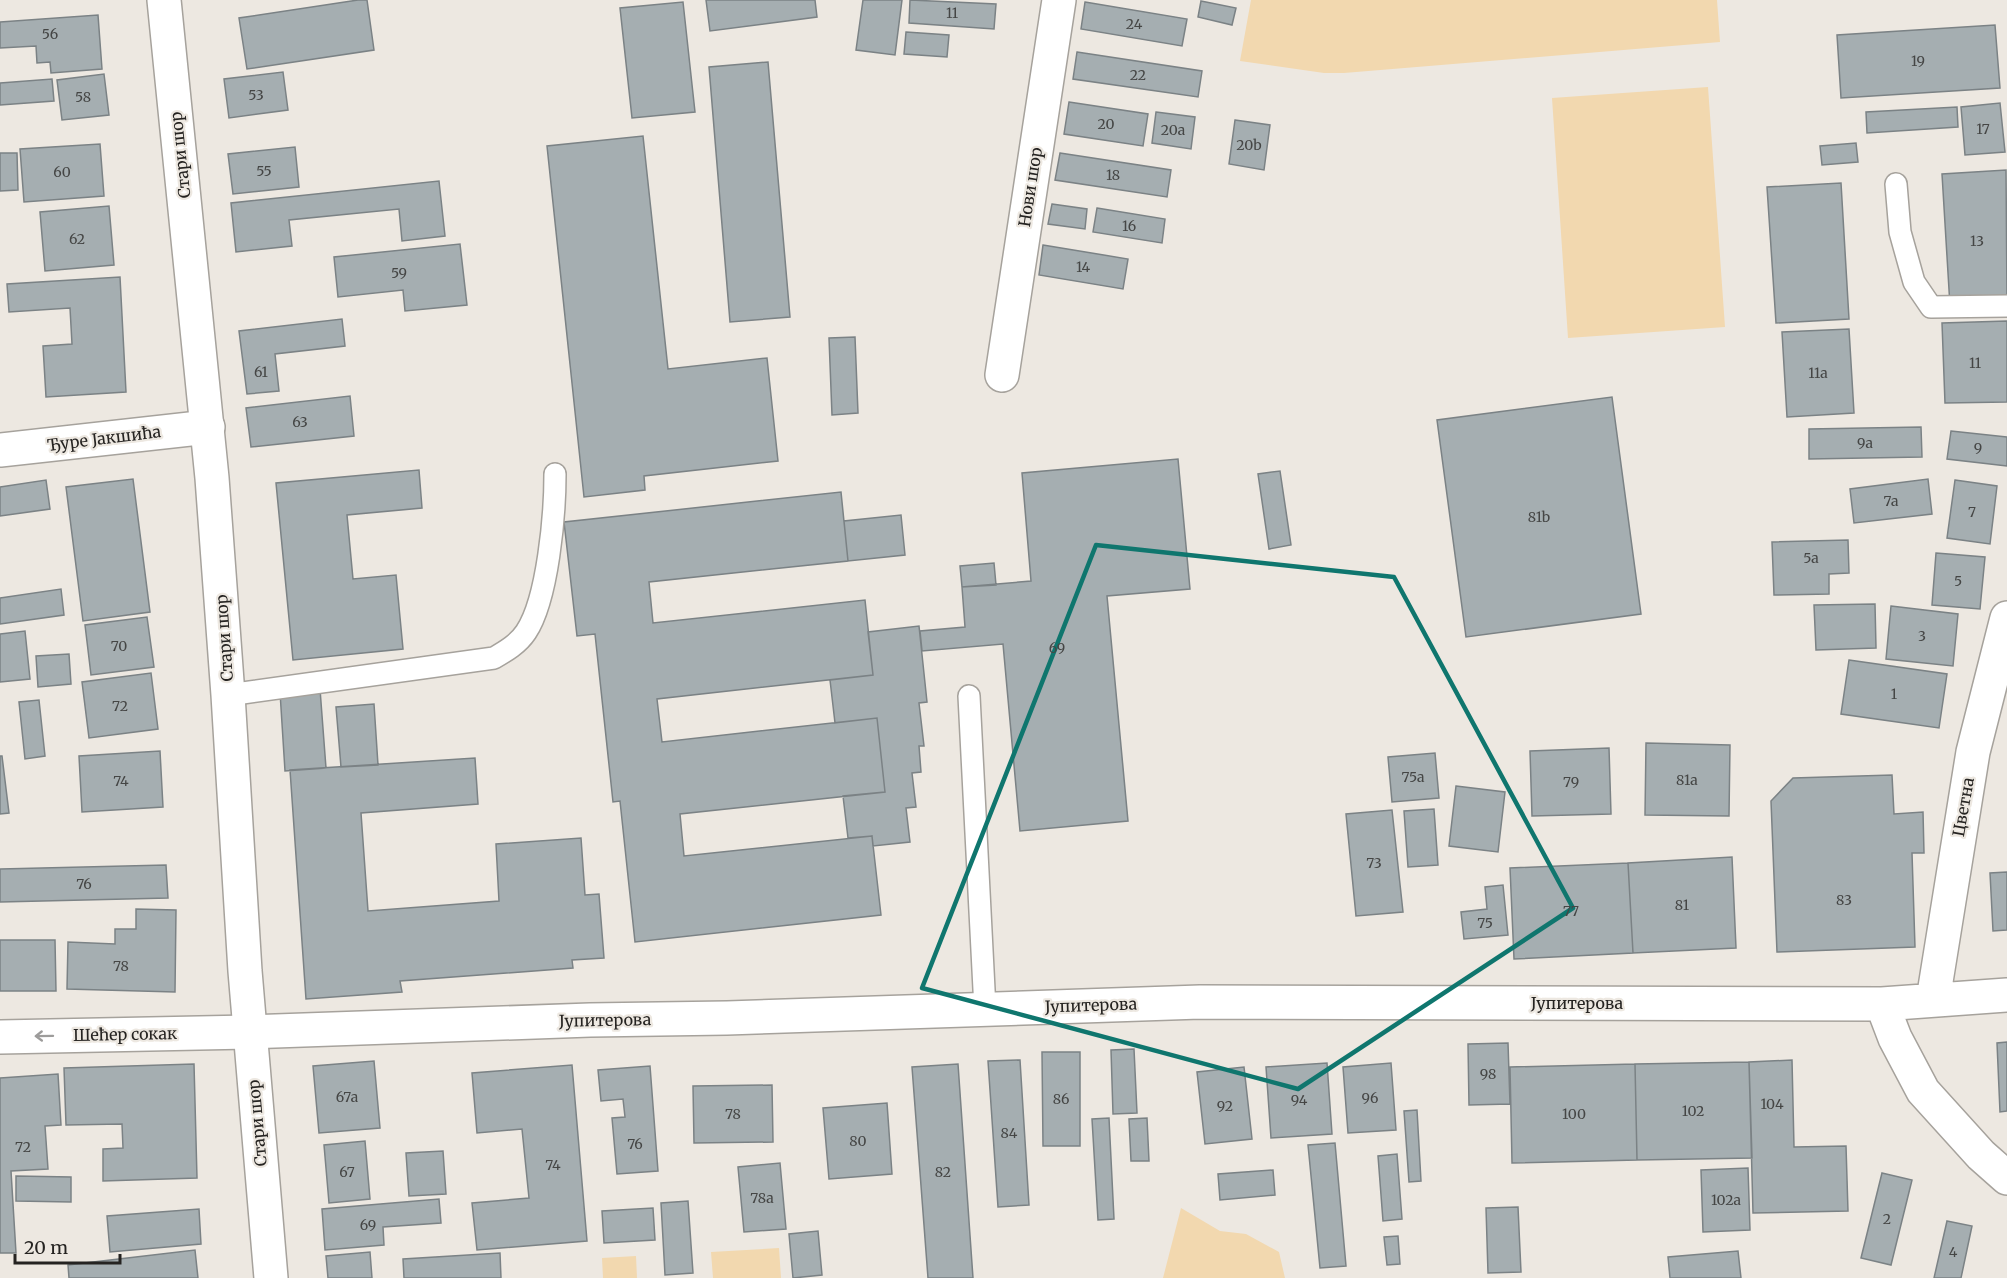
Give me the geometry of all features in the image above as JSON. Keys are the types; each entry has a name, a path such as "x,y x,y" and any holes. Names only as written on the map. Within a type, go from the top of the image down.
{"street":[{"name":"Стари шор","path":"164,0 208,427 228,695 249,1032 271,1278"},
{"name":"Нови шор","path":"1002,375 1059,0"},
{"name":"Ђуре Јакшића","path":"0,450 208,427"},
{"name":"Цветна","path":"1933,1000 1973,752 2007,618"},
{"name":"Јупитерова","path":"249,1032 1200,1002 1882,1004 2007,995"},
{"path":"1882,1004 1896,1038 1923,1091 1981,1155 2007,1178"},
{"name":"Шећер сокак","path":"0,1037 249,1032"}],"lane":[{"path":"1896,184 1900,232 1914,282 1931,307 2007,306"},
{"path":"228,695 494,658 513,647 525,633 534,617 545,576 555,505 555,474"},
{"path":"969,696 985,1009"}],"highlighted area":[{"path":"1096,545 1394,577 1573,908 1298,1089 922,988"}],"shaded area":[{"path":"1251,0 1717,0 1720,42 1324,73 1240,61"},
{"path":"1708,87 1725,327 1568,338 1552,98"},
{"path":"1181,1208 1220,1231 1246,1234 1279,1252 1285,1278 1163,1278"},
{"path":"779,1248 781,1278 713,1278 711,1252"},
{"path":"636,1256 637,1278 603,1278 602,1258"}],"building":[{"path":"367,0 374,50 247,69 239,18"},
{"path":"706,0 815,0 817,17 710,31"},
{"path":"863,0 902,0 895,55 856,50"},
{"path":"910,0 996,4 994,29 909,23"},
{"path":"1201,1 1236,8 1232,25 1198,17"},
{"path":"683,2 695,112 632,118 620,8"},
{"path":"1085,2 1187,19 1182,46 1081,29"},
{"path":"98,15 102,69 51,73 50,62 37,63 36,46 0,48 0,22"},
{"path":"1995,25 2000,88 1841,98 1837,35"},
{"path":"906,32 949,35 947,57 904,54"},
{"path":"1077,52 1202,71 1198,97 1073,79"},
{"path":"768,62 790,317 730,322 709,67"},
{"path":"283,72 288,110 229,118 224,79"},
{"path":"104,74 109,115 62,120 57,80"},
{"path":"52,79 54,101 0,105 0,83"},
{"path":"1069,102 1148,114 1143,146 1064,134"},
{"path":"2000,103 2005,152 1965,155 1961,107"},
{"path":"1957,107 1958,127 1867,133 1866,112"},
{"path":"1156,112 1195,117 1191,149 1152,143"},
{"path":"1235,120 1270,125 1264,170 1229,164"},
{"path":"643,136 668,369 767,358 778,461 644,476 645,490 584,497 547,146"},
{"path":"1856,143 1858,162 1822,165 1820,146"},
{"path":"100,144 104,196 24,202 20,149"},
{"path":"295,147 299,187 233,194 228,154"},
{"path":"0,153 17,153 18,190 0,191"},
{"path":"1060,153 1171,170 1167,197 1055,180"},
{"path":"2006,170 2007,302 1950,306 1942,174"},
{"path":"439,181 445,236 402,241 399,209 289,220 292,246 236,252 231,203"},
{"path":"1841,183 1849,319 1776,323 1767,187"},
{"path":"1052,204 1087,209 1085,229 1048,224"},
{"path":"109,206 114,265 45,271 40,212"},
{"path":"1097,208 1165,219 1162,243 1093,232"},
{"path":"460,244 467,305 405,311 403,290 338,297 334,257"},
{"path":"1043,245 1128,259 1123,289 1039,275"},
{"path":"120,277 126,392 46,397 43,346 72,344 70,308 9,312 7,284"},
{"path":"342,319 345,346 275,354 279,391 247,394 239,331"},
{"path":"2007,321 2007,402 1945,403 1942,323"},
{"path":"1849,329 1854,413 1787,417 1782,332"},
{"path":"855,337 858,413 832,415 829,338"},
{"path":"350,396 354,436 251,447 246,408"},
{"path":"1612,397 1641,614 1466,637 1437,420"},
{"path":"1921,427 1922,457 1809,459 1809,429"},
{"path":"1951,431 2007,437 2007,466 1947,459"},
{"path":"1178,459 1190,589 1107,596 1128,821 1020,831 1003,644 922,651 920,631 965,627 962,587 1031,581 1022,473"},
{"path":"419,470 422,508 347,515 353,579 396,575 403,649 293,660 276,483"},
{"path":"1280,471 1291,545 1269,549 1258,474"},
{"path":"133,479 150,612 83,621 66,487"},
{"path":"1928,479 1932,514 1854,523 1850,489"},
{"path":"46,480 50,509 0,516 0,487"},
{"path":"1955,480 1997,486 1990,544 1947,538"},
{"path":"841,492 848,561 649,582 653,623 865,600 873,675 657,699 662,742 877,718 885,792 680,814 684,856 872,836 881,915 635,942 620,801 613,802 595,634 577,636 564,522"},
{"path":"901,515 905,555 848,561 844,521"},
{"path":"1848,540 1849,573 1829,574 1829,594 1774,595 1772,542"},
{"path":"1936,553 1985,557 1980,609 1932,605"},
{"path":"994,563 996,585 962,587 960,566"},
{"path":"61,589 64,615 0,624 0,598"},
{"path":"1875,604 1876,648 1816,650 1814,605"},
{"path":"1891,606 1958,614 1953,666 1886,659"},
{"path":"147,617 154,667 91,675 85,625"},
{"path":"919,626 927,702 919,703 924,746 919,746 921,772 912,773 916,807 906,808 910,842 873,846 872,836 848,838 843,796 885,792 877,718 835,723 830,680 873,675 868,632"},
{"path":"25,631 30,679 0,682 0,634"},
{"path":"69,654 71,684 38,687 36,656"},
{"path":"1849,660 1947,674 1939,728 1841,714"},
{"path":"151,673 158,729 89,738 82,682"},
{"path":"320,689 326,768 285,771 280,692"},
{"path":"39,700 45,756 25,759 19,702"},
{"path":"374,704 378,765 341,767 336,707"},
{"path":"1646,743 1730,745 1729,816 1645,815"},
{"path":"1609,748 1611,814 1532,816 1530,751"},
{"path":"160,751 163,807 82,812 79,756"},
{"path":"1435,753 1439,798 1392,802 1388,757"},
{"path":"0,756 2,756 9,813 0,814"},
{"path":"475,758 478,804 361,813 368,911 499,901 496,844 581,838 585,895 599,894 604,958 572,960 573,968 400,981 402,992 306,999 290,770"},
{"path":"1892,775 1894,814 1923,812 1924,853 1912,853 1915,947 1777,952 1771,801 1793,778"},
{"path":"1456,786 1505,792 1498,852 1449,846"},
{"path":"1434,809 1438,865 1408,867 1404,811"},
{"path":"1392,810 1403,912 1356,916 1346,814"},
{"path":"1732,857 1736,948 1633,953 1628,863"},
{"path":"1628,863 1633,953 1514,959 1510,868"},
{"path":"166,865 168,898 0,902 0,869"},
{"path":"2007,872 2007,930 1993,931 1990,873"},
{"path":"1503,885 1508,935 1464,939 1461,912 1487,909 1485,887"},
{"path":"136,909 176,910 175,992 67,989 68,942 115,944 115,929 136,929"},
{"path":"0,940 55,940 56,991 0,991"},
{"path":"2007,1042 2007,1111 2000,1112 1997,1043"},
{"path":"1508,1043 1510,1104 1469,1105 1468,1044"},
{"path":"1134,1049 1137,1113 1113,1114 1111,1050"},
{"path":"1042,1052 1080,1052 1080,1146 1043,1146"},
{"path":"1020,1060 1029,1205 998,1207 988,1061"},
{"path":"1792,1060 1794,1147 1846,1146 1848,1211 1753,1213 1749,1062"},
{"path":"374,1061 380,1128 319,1133 313,1066"},
{"path":"1749,1062 1752,1158 1637,1160 1635,1064"},
{"path":"1327,1063 1332,1134 1271,1138 1266,1067"},
{"path":"1391,1063 1396,1130 1348,1133 1343,1067"},
{"path":"194,1064 197,1178 103,1181 103,1149 123,1148 122,1124 66,1125 64,1068"},
{"path":"958,1064 973,1278 928,1278 912,1067"},
{"path":"1635,1064 1637,1160 1512,1163 1510,1067"},
{"path":"572,1065 587,1241 477,1250 472,1203 529,1198 522,1129 477,1133 472,1073"},
{"path":"650,1066 658,1171 617,1174 612,1118 625,1117 623,1099 601,1101 598,1070"},
{"path":"1244,1067 1252,1139 1205,1144 1197,1072"},
{"path":"58,1074 61,1125 45,1126 48,1169 11,1171 16,1253 0,1253 0,1078"},
{"path":"772,1085 773,1142 694,1143 693,1086"},
{"path":"887,1103 892,1174 829,1179 823,1108"},
{"path":"1417,1110 1421,1181 1409,1182 1404,1111"},
{"path":"1109,1118 1114,1219 1098,1220 1092,1119"},
{"path":"1147,1118 1149,1161 1131,1161 1129,1119"},
{"path":"365,1141 370,1199 329,1203 324,1145"},
{"path":"1335,1143 1346,1266 1320,1268 1308,1145"},
{"path":"443,1151 446,1194 409,1196 406,1153"},
{"path":"1397,1154 1402,1219 1383,1221 1378,1156"},
{"path":"780,1163 786,1229 744,1232 738,1167"},
{"path":"1748,1168 1750,1230 1703,1232 1701,1170"},
{"path":"1273,1170 1275,1195 1220,1200 1218,1174"},
{"path":"1882,1173 1912,1180 1891,1265 1861,1258"},
{"path":"16,1176 71,1177 71,1202 16,1201"},
{"path":"439,1199 441,1223 383,1227 384,1245 325,1250 322,1209"},
{"path":"688,1201 693,1273 665,1275 661,1203"},
{"path":"1518,1207 1521,1272 1488,1273 1486,1208"},
{"path":"653,1208 655,1240 604,1243 602,1211"},
{"path":"199,1209 201,1244 110,1252 107,1216"},
{"path":"1947,1221 1972,1226 1961,1278 1934,1278"},
{"path":"818,1231 822,1275 793,1278 789,1234"},
{"path":"1398,1236 1400,1264 1387,1265 1384,1237"},
{"path":"195,1250 198,1278 69,1278 68,1265"},
{"path":"1738,1251 1741,1278 1670,1278 1668,1257"},
{"path":"370,1252 372,1278 328,1278 326,1256"},
{"path":"500,1253 501,1278 404,1278 403,1259"}]}
